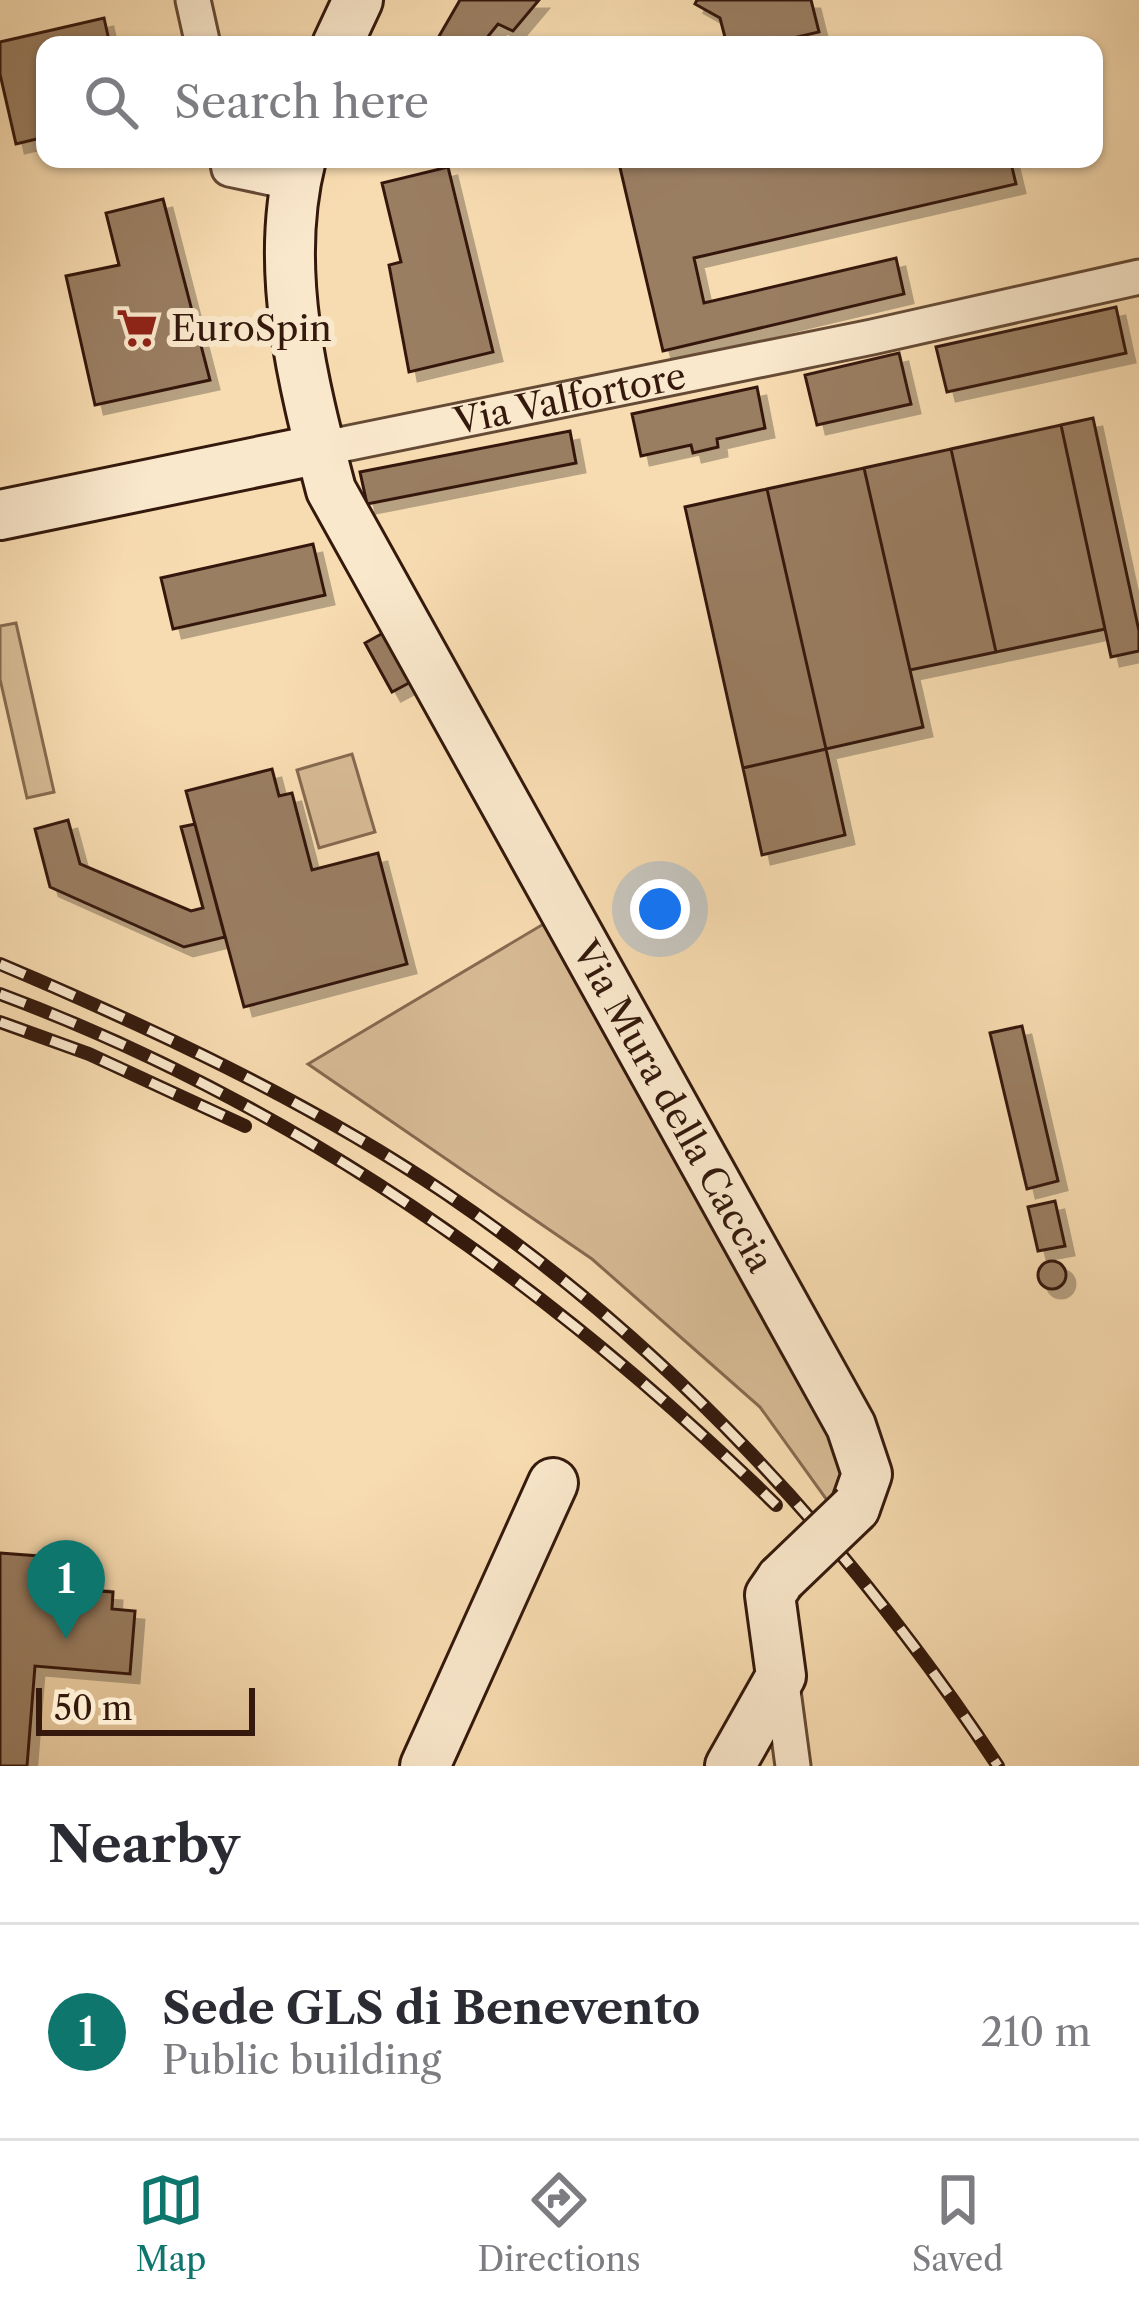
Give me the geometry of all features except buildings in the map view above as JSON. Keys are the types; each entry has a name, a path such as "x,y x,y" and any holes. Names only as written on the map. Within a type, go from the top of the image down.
{"main road":[{"path":"342,36 358,0"},
{"name":"Via Mura della Caccia","path":"298,171 290,262 298,359 331,490 850,1426 867,1474 855,1508 770,1595 781,1676"},
{"name":"Via Valfortore","path":"0,515 320,448"},
{"path":"424,1766 553,1483"},
{"path":"730,1766 781,1676"}],"street":[{"path":"194,0 201,36"},
{"path":"230,168 298,171"},
{"name":"Via Valfortore","path":"320,448 872,338 1139,277"},
{"name":"Via Mura della Caccia","path":"781,1676 793,1766"}],"shaded area":[{"path":"16,623 54,792 27,798 0,679 0,626"},
{"path":"352,754 375,832 319,848 297,770"},
{"path":"557,916 832,1409 850,1490 829,1503 760,1407 592,1259 308,1064"}],"railway":[{"path":"0,964 172,1040 338,1127 445,1193 604,1314 679,1381 817,1526 881,1603 998,1766"},
{"path":"0,994 109,1038 214,1089 415,1209 602,1349 776,1505"},
{"path":"0,1022 89,1054 245,1126"}],"place":[{"name":"EuroSpin","path":"137,328"},
{"name":"Sede GLS di Benevento","path":"66,1639"}]}
